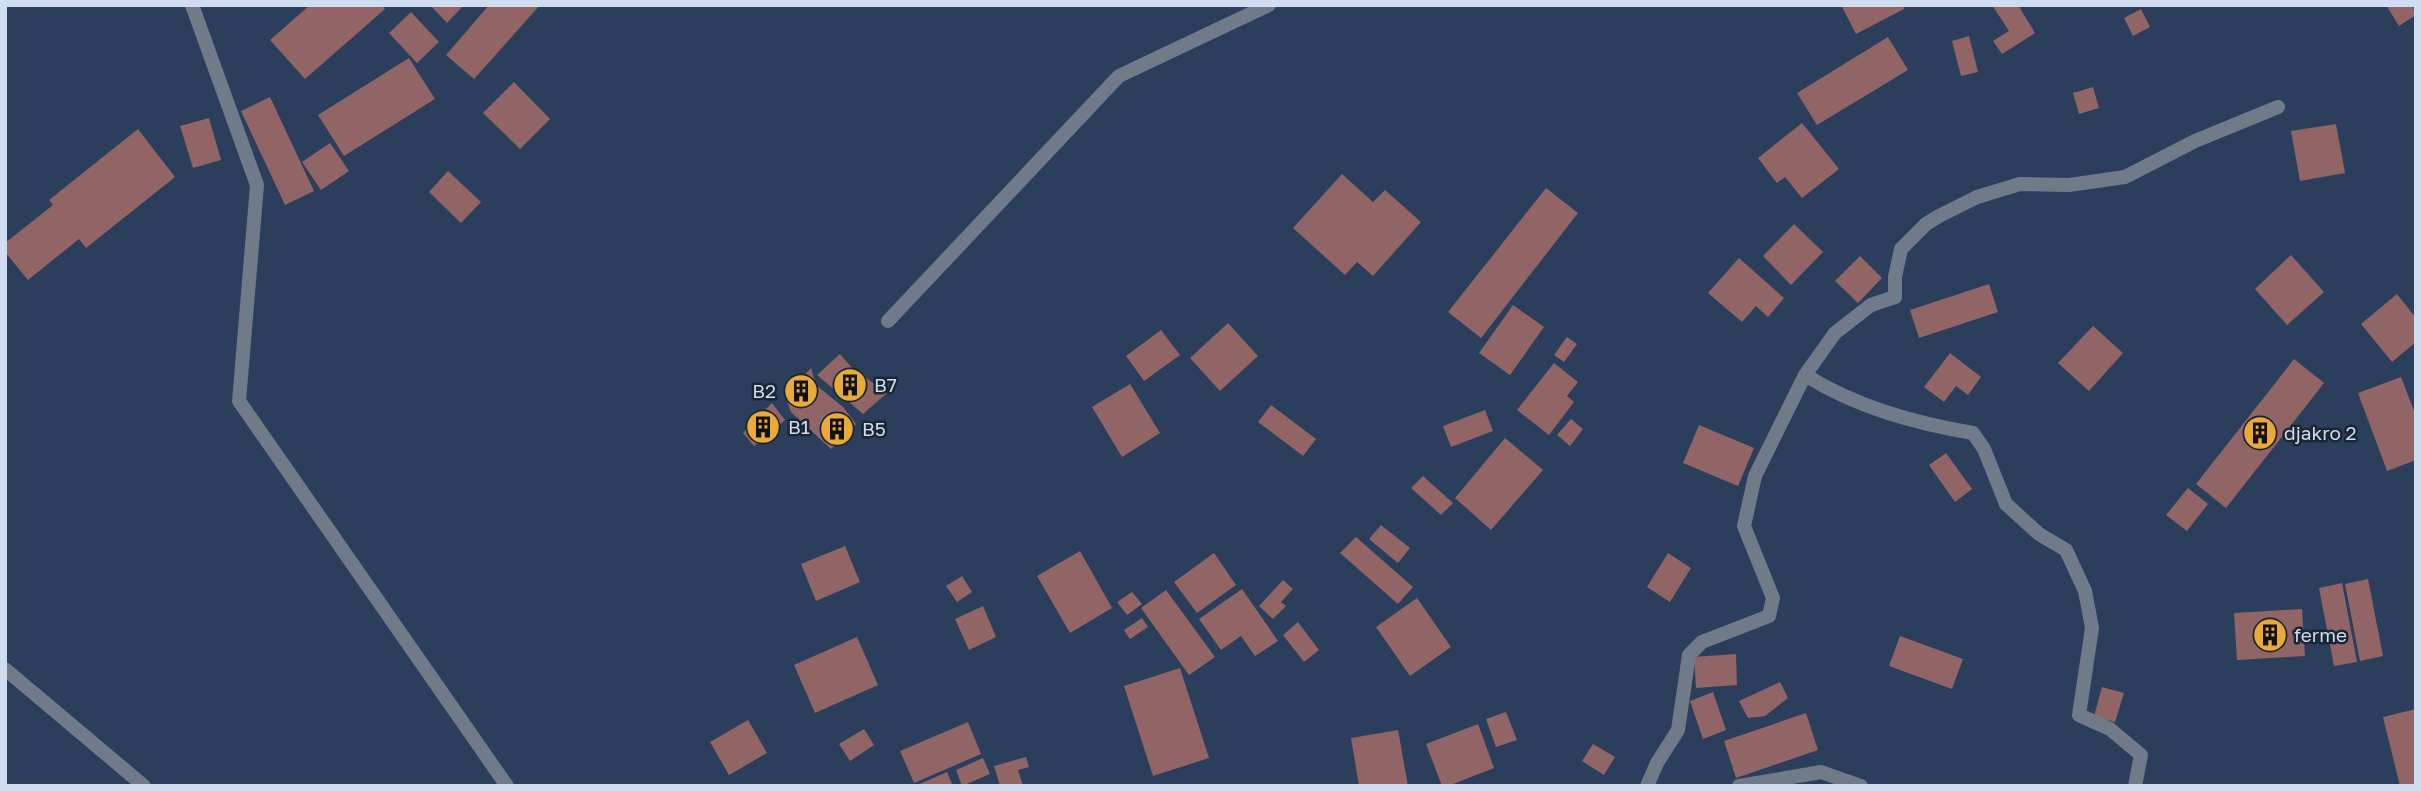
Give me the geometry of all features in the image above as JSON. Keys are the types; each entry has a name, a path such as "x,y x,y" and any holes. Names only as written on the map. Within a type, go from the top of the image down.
{"street":[{"path":"192,5 257,185 239,401 507,786"},
{"path":"888,321 1119,76 1269,5"},
{"path":"1647,786 1657,763 1678,730 1689,655 1703,642 1769,616 1773,598 1744,526 1755,476 1805,375 1835,333 1871,305 1895,297 1895,277 1901,249 1926,224 1977,197 2020,184 2069,185 2125,177 2195,141 2278,107"},
{"path":"1805,375 1833,393 1919,424 1973,433 1984,449 2006,504 2039,534 2066,550 2085,591 2092,628 2079,715 2110,729 2141,755 2135,786"},
{"path":"5,669 144,786"},
{"path":"1739,786 1821,772 1861,786"}],"building":[{"path":"310,5 382,5 385,9 305,79 270,40"},
{"path":"430,5 464,5 447,23"},
{"path":"489,5 540,5 474,79 446,55"},
{"path":"1841,5 1903,5 1904,9 1856,34"},
{"path":"1992,5 2018,5 2035,33 2002,54 1993,41 2009,31"},
{"path":"2386,5 2412,5 2416,15 2399,26"},
{"path":"2141,9 2150,27 2133,36 2124,18"},
{"path":"411,12 439,42 417,63 389,33"},
{"path":"1969,36 1978,72 1961,76 1952,41"},
{"path":"1888,37 1908,70 1817,125 1797,93"},
{"path":"409,58 435,99 344,156 318,115"},
{"path":"514,82 550,119 520,149 483,113"},
{"path":"2093,87 2099,108 2079,114 2073,93"},
{"path":"270,97 314,191 285,205 241,111"},
{"path":"209,118 221,160 193,168 180,126"},
{"path":"1802,123 1839,169 1802,198 1785,177 1777,183 1758,158"},
{"path":"2336,124 2345,173 2300,181 2291,131"},
{"path":"138,129 175,177 86,248 79,239 28,280 5,252 5,243 53,205 49,200"},
{"path":"330,143 349,171 321,190 302,162"},
{"path":"448,171 481,202 461,223 429,192"},
{"path":"1342,174 1373,202 1385,190 1421,222 1373,276 1357,262 1345,275 1293,228"},
{"path":"1546,188 1578,213 1481,338 1448,312"},
{"path":"1794,224 1823,252 1791,285 1763,256"},
{"path":"2291,255 2324,292 2287,325 2255,289"},
{"path":"1860,256 1882,278 1858,303 1835,281"},
{"path":"1739,258 1784,298 1768,317 1756,306 1742,322 1708,293"},
{"path":"1989,284 1998,312 1919,338 1910,310"},
{"path":"2397,294 2416,318 2416,342 2392,362 2361,324"},
{"path":"1513,305 1544,327 1510,375 1479,353"},
{"path":"1228,323 1258,356 1220,391 1190,358"},
{"path":"2093,326 2123,353 2089,391 2058,363"},
{"path":"1161,330 1180,355 1144,381 1126,356"},
{"path":"1567,337 1577,344 1564,362 1554,355"},
{"path":"1950,353 1981,377 1968,395 1956,386 1944,402 1924,387"},
{"path":"840,354 852,368 887,393 863,414 817,375"},
{"name":"djakro 2","path":"2294,359 2324,383 2226,508 2196,484"},
{"path":"1554,363 1578,382 1567,396 1574,402 1549,435 1517,410"},
{"path":"811,368 816,385 843,407 856,424 831,449 791,412 785,396"},
{"path":"2401,377 2416,416 2416,460 2387,471 2358,393"},
{"path":"1130,384 1160,433 1122,457 1092,407"},
{"name":"B1","path":"772,403 785,420 754,446 743,433"},
{"path":"1271,405 1316,439 1303,456 1258,422"},
{"path":"1485,410 1493,431 1451,447 1443,426"},
{"path":"1571,419 1583,429 1570,446 1557,435"},
{"path":"1699,425 1754,448 1738,486 1683,463"},
{"path":"1505,438 1543,470 1491,530 1455,498"},
{"path":"1946,453 1972,489 1955,502 1929,465"},
{"path":"1423,476 1453,503 1441,515 1411,488"},
{"path":"2188,488 2208,504 2187,531 2166,515"},
{"path":"1381,525 1410,548 1398,563 1369,539"},
{"path":"1356,537 1413,587 1398,604 1340,553"},
{"path":"845,546 860,582 816,601 801,564"},
{"path":"1080,551 1112,608 1070,633 1037,576"},
{"path":"1214,553 1236,585 1197,613 1174,582"},
{"path":"1668,553 1691,568 1670,602 1647,587"},
{"path":"962,576 972,592 957,602 946,586"},
{"path":"2368,579 2383,656 2360,661 2345,584"},
{"path":"1283,580 1293,589 1281,602 1286,606 1273,619 1259,606"},
{"path":"2342,583 2357,662 2334,666 2319,588"},
{"path":"1242,589 1278,641 1255,656 1241,636 1221,650 1199,619"},
{"path":"1166,590 1215,657 1189,675 1141,608"},
{"path":"1132,592 1142,604 1127,615 1117,602"},
{"path":"1417,598 1451,647 1410,676 1376,627"},
{"path":"983,606 996,637 969,650 955,619"},
{"name":"ferme","path":"2302,609 2305,656 2237,660 2234,613"},
{"path":"1142,618 1148,627 1130,639 1124,630"},
{"path":"1298,622 1319,650 1304,662 1283,635"},
{"path":"1900,636 1963,659 1952,689 1889,666"},
{"path":"857,637 878,685 815,713 794,665"},
{"path":"1736,654 1737,685 1696,688 1694,657"},
{"path":"1180,668 1209,758 1153,776 1124,686"},
{"path":"1780,682 1788,698 1765,716 1748,718 1739,701"},
{"path":"2102,687 2124,693 2115,722 2094,716"},
{"path":"1713,692 1726,730 1703,739 1690,701"},
{"path":"2416,709 2416,786 2400,786 2383,717"},
{"path":"1506,712 1517,740 1496,747 1486,719"},
{"path":"1806,713 1818,750 1736,778 1724,741"},
{"path":"748,720 767,753 729,775 710,742"},
{"path":"968,722 981,754 914,783 900,751"},
{"path":"1478,724 1494,768 1442,786 1426,744"},
{"path":"864,729 874,745 850,761 839,744"},
{"path":"1398,730 1408,786 1359,786 1351,738"},
{"path":"1593,744 1615,757 1604,775 1582,761"},
{"path":"1026,757 1029,767 1018,770 1023,786 1000,786 994,766"},
{"path":"983,758 990,774 962,786 956,770"},
{"path":"947,772 953,786 915,786"}],"place":[{"name":"B7","path":"850,385"},
{"name":"B2","path":"801,391"},
{"name":"B1","path":"763,427"},
{"name":"B5","path":"837,429"},
{"name":"djakro 2","path":"2260,433"},
{"name":"ferme","path":"2270,635"}]}
